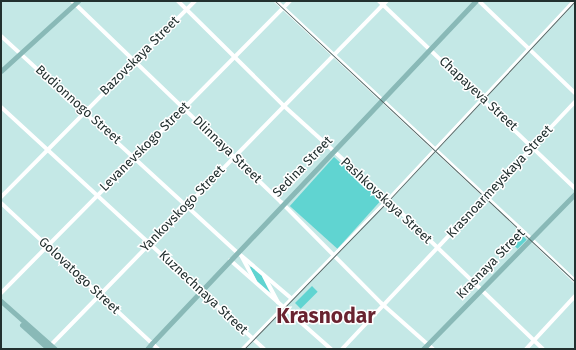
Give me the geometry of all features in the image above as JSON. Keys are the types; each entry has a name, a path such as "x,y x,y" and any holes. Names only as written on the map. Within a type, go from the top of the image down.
{"main road":[{"name":"Sedina Street","path":"147,349 475,1"},
{"path":"1,71 75,2"},
{"name":"Krasnaya Street","path":"532,240 575,194"},
{"name":"Krasnaya Street","path":"424,349 429,347 481,292 575,198"},
{"path":"1,301 50,348"},
{"path":"1,305 50,348"}],"street":[{"name":"Pashkovskaya Street","path":"178,1 284,106 333,152 388,200 481,292 543,349"},
{"name":"Bazovskaya Street","path":"1,197 195,1"},
{"path":"276,1 436,148 575,281"},
{"name":"Levanevskogo Street","path":"1,293 290,1"},
{"name":"Chapayeva Street","path":"379,1 533,145 575,188"},
{"name":"Yankovskogo Street","path":"50,348 186,205 387,1"},
{"path":"479,1 575,93"},
{"path":"243,349 388,200 574,1"},
{"name":"Dlinnaya Street","path":"75,2 134,61 283,204 333,256 429,347"},
{"name":"Budionnogo Street","path":"1,36 86,111 242,257 262,272 292,299"},
{"name":"Krasnoarmeyskaya Street","path":"342,349 575,102"},
{"name":"Kuznechnaya Street","path":"1,106 264,349"},
{"name":"Golovatogo Street","path":"1,203 153,342 158,349"},
{"name":"Budionnogo Street","path":"242,257 257,285"},
{"name":"Budionnogo Street","path":"230,260 331,349"},
{"name":"Budionnogo Street","path":"262,272 279,304"},
{"path":"270,288 276,284"},
{"path":"526,349 575,296"}],"shaded area":[{"path":"334,157 382,200 337,249 290,206"},
{"path":"521,234 527,240 517,249 512,243"},
{"path":"251,266 262,275 270,293 258,283 250,268"},
{"path":"312,286 318,292 301,309 295,303"}],"tram line":[{"path":"275,1 575,282"},
{"path":"244,349 388,201 575,1"}],"district":[{"name":"Krasnodar","path":"326,316"}]}
